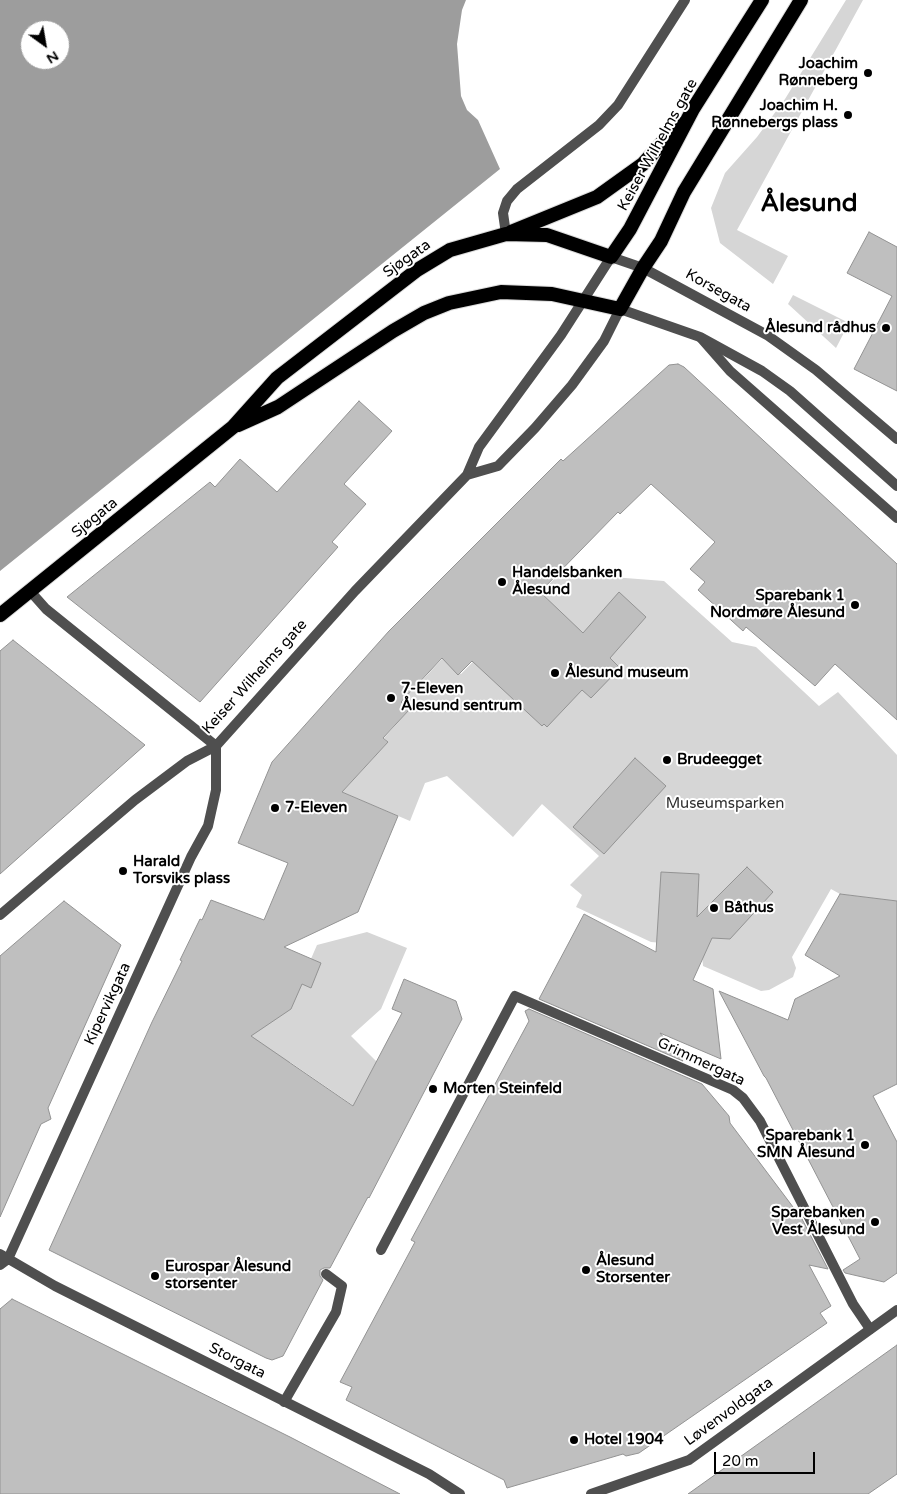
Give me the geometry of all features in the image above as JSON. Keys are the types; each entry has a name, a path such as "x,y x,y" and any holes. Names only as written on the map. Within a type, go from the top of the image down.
{"highway":[{"name":"Keiser Wilhelms gate","path":"611,257 630,230 693,109 762,0"},
{"path":"620,309 661,241 684,192 802,0"},
{"path":"506,234 597,197 622,181 644,164 693,109"},
{"name":"Sjøgata","path":"0,614 233,427 278,378 417,270 450,250 506,234 547,235 611,257"},
{"name":"Sjøgata","path":"233,427 278,407 394,331 424,313 449,303 501,292 552,294 620,309"}],"street":[{"path":"506,234 503,213 507,201 517,189 599,125 618,105 685,0"},
{"name":"Korsegata","path":"611,257 643,268 767,334 816,370 897,439"},
{"name":"Keiser Wilhelms gate","path":"0,915 135,800 187,761 216,746 355,591 466,475 479,447 584,301 611,257"},
{"path":"466,475 498,466 534,428 572,385 604,341 620,309 700,337 734,354 790,391 897,486"},
{"path":"700,337 730,371 897,518"},
{"path":"30,590 46,609 216,746"},
{"name":"Kipervikgata","path":"3,1260 187,866 208,826 216,790 216,746"},
{"name":"Grimmergata","path":"381,1250 515,996 733,1090 743,1098 760,1121 853,1304 870,1329"},
{"name":"Storgata","path":"3,1260 429,1474 460,1494"},
{"path":"284,1402 336,1312 342,1286 326,1274"},
{"name":"Løvenvoldgata","path":"591,1494 689,1460 897,1310"}],"green space":[{"path":"846,0 863,0 737,230 788,256 773,284 720,243 711,208 725,173 757,137 785,99"},
{"path":"793,295 849,323 836,348 788,304"},
{"name":"Museumsparken","path":"560,573 664,581 732,642 756,647 819,706 838,692 897,755 897,901 840,894 831,889 792,957 796,968 793,977 769,990 761,991 703,966 701,946 651,942 576,907 582,895 570,885 599,856 542,804 513,837 447,776 425,783 410,821 342,792 388,742 384,738 409,710 401,703 443,658 461,674"},
{"path":"367,932 407,948 381,1009 351,1036 377,1062 354,1106 290,1062 286,1064 242,1047 225,981 294,998 317,945"}],"shaded area":[{"path":"0,0 466,0 462,10 457,44 461,96 467,110 478,120 500,169 0,571"}],"building":[{"path":"869,232 897,247 897,391 854,369 892,296 847,273"},
{"path":"678,364 684,367 897,564 897,720 835,664 815,686 746,627 743,631 698,590 705,582 690,569 715,542 651,484 620,514 618,512 540,592 583,633 619,592 646,617 610,658 620,668 591,698 582,690 547,727 544,724 542,726 472,661 458,675 442,658 401,702 409,710 383,738 388,742 342,792 398,816 358,912 284,947 321,963 311,988 302,984 291,1009 251,1036 353,1106 402,1013 392,1009 404,979 456,1001 462,1019 369,1198 330,1268 320,1270 320,1276 323,1280 283,1356 272,1360 266,1358 49,1250 152,1022 182,961 180,960 211,900 264,920 288,863 238,843 272,762 389,631 561,459 563,461 669,365"},
{"path":"359,401 392,431 344,484 366,504 332,542 338,547 200,702 67,597 210,482 215,487 240,459 277,492"},
{"path":"13,640 145,745 0,874 0,651"},
{"path":"635,758 666,786 604,854 573,827"},
{"path":"747,867 773,892 730,939 712,938 693,980 713,989 721,1059 660,1033 683,1061 539,999 584,914 656,952 661,872 699,874 697,917"},
{"path":"840,894 897,901 897,1084 873,1096 897,1142 897,1273 884,1282 845,1273 843,1270 860,1259 719,991 788,1020 795,999 840,976 805,955"},
{"path":"64,901 121,945 48,1108 51,1119 41,1124 0,1217 0,956"},
{"path":"529,1009 702,1084 729,1116 730,1123 802,1219 828,1269 809,1265 831,1306 820,1313 827,1323 639,1453 626,1456 623,1454 507,1488 504,1480 346,1400 352,1387 340,1382 415,1242 411,1240 529,1021 525,1011"},
{"path":"12,1299 290,1437 400,1494 0,1494 0,1309"},
{"path":"897,1345 897,1474 868,1494 688,1494"}],"place":[{"name":"Joachim Rønneberg","path":"868,73"},
{"name":"Joachim H. Rønnebergs plass","path":"848,115"},
{"name":"Ålesund rådhus","path":"886,328"},
{"name":"Handelsbanken Ålesund","path":"502,582"},
{"name":"Sparebank 1 Nordmøre Ålesund","path":"855,605"},
{"name":"Ålesund museum","path":"555,673"},
{"name":"7-Eleven Ålesund sentrum","path":"391,698"},
{"name":"Brudeegget","path":"667,760"},
{"name":"7-Eleven","path":"275,808"},
{"name":"Harald Torsviks plass","path":"123,871"},
{"name":"Båthus","path":"714,908"},
{"name":"Morten Steinfeld","path":"433,1089"},
{"name":"Sparebank 1 SMN Ålesund","path":"865,1145"},
{"name":"Sparebanken Vest Ålesund","path":"875,1222"},
{"name":"Ålesund Storsenter","path":"586,1270"},
{"name":"Eurospar Ålesund storsenter","path":"155,1276"},
{"name":"Hotel 1904","path":"574,1440"}],"district":[{"name":"Ålesund","path":"809,204"}]}
